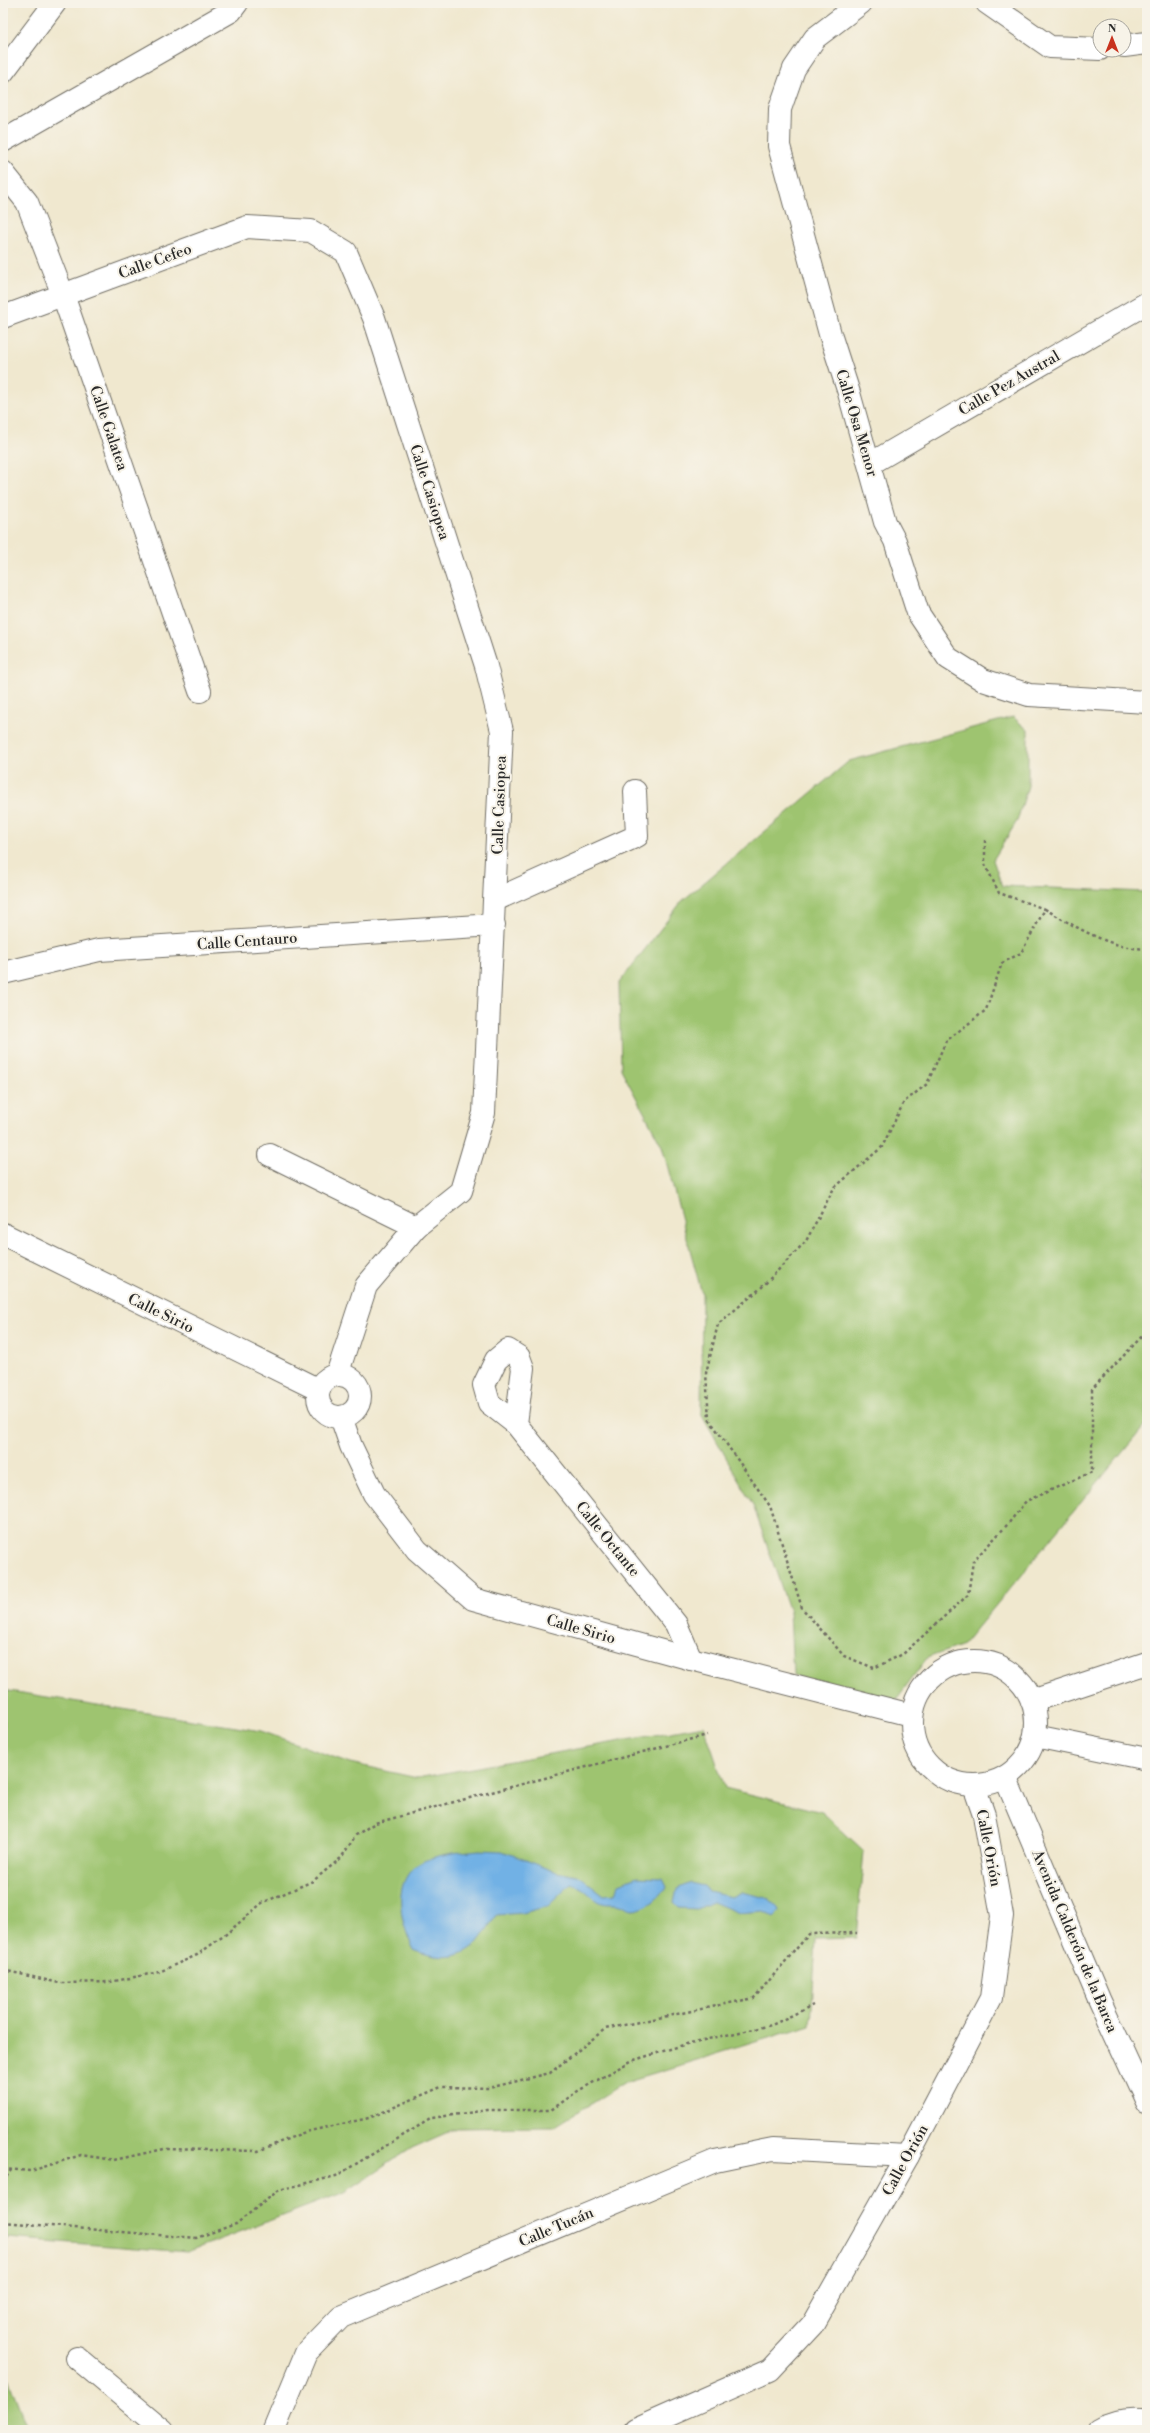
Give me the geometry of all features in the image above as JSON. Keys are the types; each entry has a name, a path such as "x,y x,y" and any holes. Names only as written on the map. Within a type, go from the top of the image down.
{"street":[{"path":"3,72 55,3"},
{"path":"3,141 231,11 237,3"},
{"name":"Calle Osa Menor","path":"861,3 815,38 794,69 780,109 779,146 830,334 870,464 885,522 895,542 918,613 948,658 983,680 1029,695 1147,702"},
{"path":"987,3 1050,47 1092,49"},
{"path":"1132,45 1147,43"},
{"name":"Calle Galatea","path":"3,172 27,202 62,295 200,691"},
{"name":"Calle Cefeo","path":"3,317 246,227 311,231"},
{"name":"Calle Casiopea","path":"311,231 346,252 374,318 486,666 502,731 484,1112 460,1191 416,1227 366,1286 337,1376"},
{"name":"Calle Pez Austral","path":"870,464 1147,303"},
{"path":"495,900 637,836 635,791"},
{"name":"Calle Centauro","path":"3,973 99,950 494,925"},
{"path":"270,1155 416,1227"},
{"name":"Calle Sirio","path":"3,1234 319,1390"},
{"path":"337,1376 353,1380 360,1395 355,1410 340,1417 325,1412 318,1398 319,1390 329,1378 337,1376"},
{"name":"Calle Sirio","path":"340,1417 351,1446 374,1494 416,1550 473,1598 691,1659 911,1715"},
{"name":"Calle Octante","path":"516,1424 676,1624 691,1659"},
{"path":"978,1661 1001,1666 1020,1680 1032,1701 1036,1718 1035,1736 1030,1752 1023,1762 1005,1777 990,1784 974,1786 953,1783 934,1772 920,1756 912,1737 911,1715 918,1693 933,1675 954,1663 978,1661"},
{"path":"1032,1701 1147,1663"},
{"path":"1035,1736 1147,1759"},
{"name":"Avenida Calderón de la Barca","path":"1005,1777 1099,1999 1147,2103"},
{"name":"Calle Orión","path":"634,2430 770,2370 812,2325 908,2156 991,1998 1002,1916 984,1816 974,1786"},
{"name":"Calle Tucán","path":"274,2430 306,2353 342,2317 715,2161 773,2149 908,2156"},
{"path":"77,2358 163,2430"},
{"path":"1101,2430 1110,2424 1133,2420 1147,2422"}],"path":[{"path":"985,840 985,864 999,893 1045,909 1082,931 1135,950 1147,948"},
{"path":"1045,909 1021,952 1002,963 986,1010 946,1041 927,1084 904,1102 882,1147 834,1188 806,1241 761,1288 718,1324 706,1373 709,1419 770,1506 802,1608 844,1656 874,1668 903,1654 968,1596 973,1561 1008,1524 1026,1501 1092,1472 1092,1389 1147,1330"},
{"path":"3,1970 59,1983 110,1982 159,1972 197,1955 262,1903 313,1881 342,1858 356,1835 375,1823 707,1735"},
{"path":"3,2169 31,2171 81,2155 114,2160 164,2149 258,2151 305,2132 369,2118 441,2087 489,2088 550,2073 605,2029 754,1998 809,1934 857,1932"},
{"path":"3,2222 196,2238 236,2224 278,2190 336,2176 432,2118 488,2110 551,2110 578,2091 631,2061 690,2043 772,2025 812,2005"},
{"path":"3,2182 12,2170"}],"green space":[{"path":"1013,717 1028,730 1028,786 1017,821 993,860 1002,886 1147,892 1147,1423 963,1645 927,1658 895,1701 793,1676 790,1612 753,1505 701,1413 702,1294 662,1146 621,1069 619,983 682,901 849,761"},
{"path":"3,1690 261,1731 350,1763 417,1778 704,1726 725,1788 822,1812 864,1851 856,1938 816,1939 811,2025 625,2082 554,2127 457,2128 412,2148 345,2192 187,2252 7,2238 3,2248"},
{"path":"3,2365 28,2430 3,2430"}],"water":[{"path":"479,1850 502,1851 557,1872 581,1877 604,1895 615,1894 618,1884 637,1877 662,1878 666,1886 660,1895 647,1906 632,1910 619,1904 602,1903 580,1887 571,1884 548,1906 523,1913 496,1915 477,1943 471,1949 463,1953 447,1957 430,1955 414,1950 406,1929 401,1906 403,1883 409,1873 417,1865 430,1858 447,1854"},
{"path":"690,1883 704,1886 709,1892 731,1897 741,1892 767,1898 778,1908 779,1912 774,1917 763,1911 739,1913 713,1902 697,1909 679,1908 674,1903 677,1889"}]}
